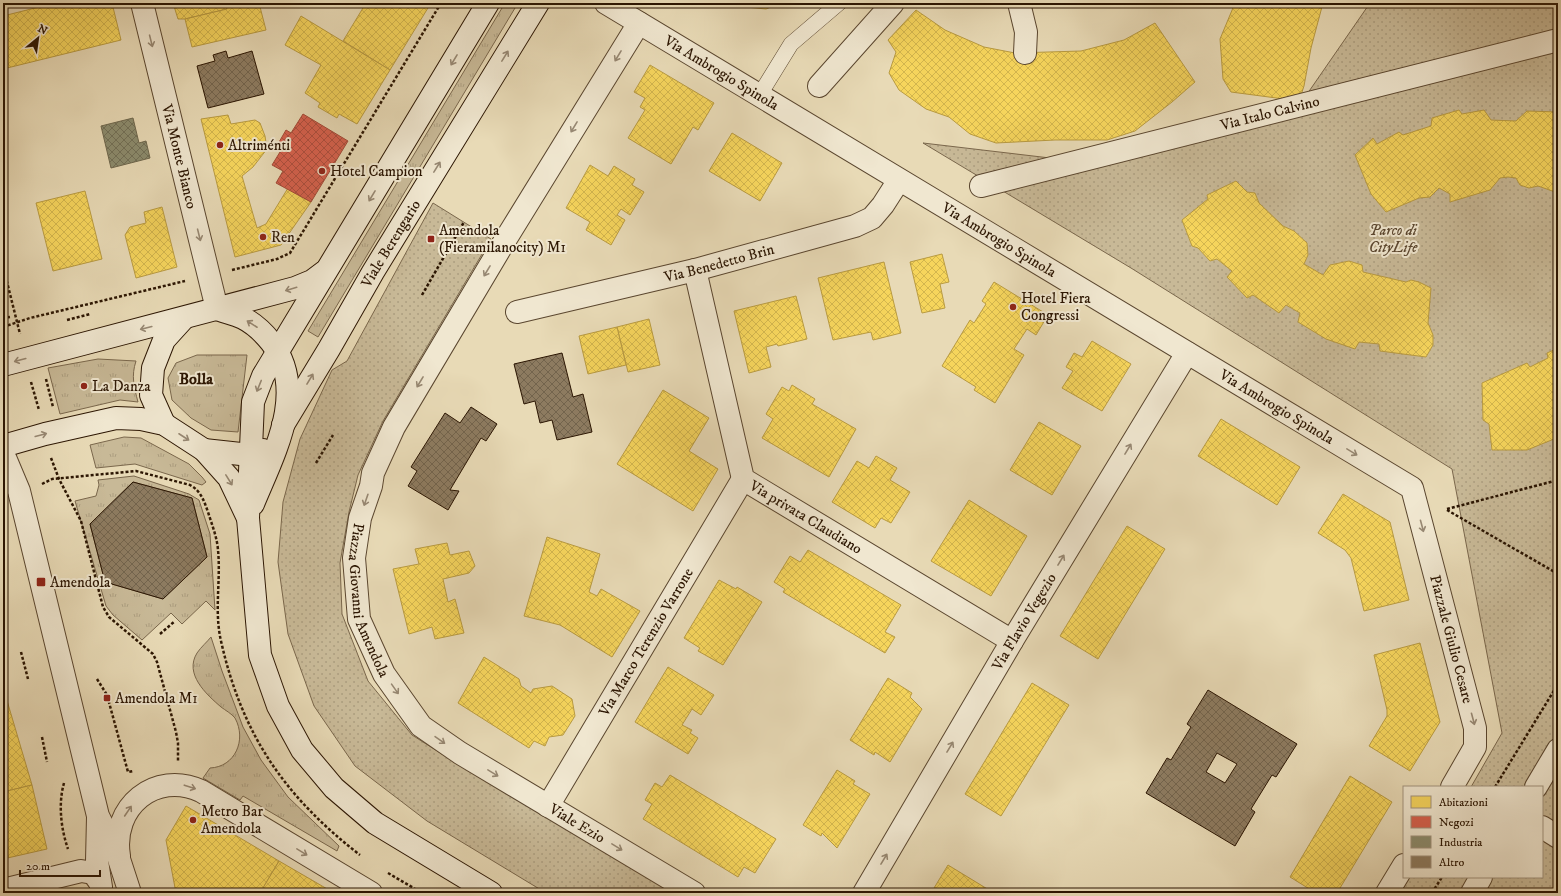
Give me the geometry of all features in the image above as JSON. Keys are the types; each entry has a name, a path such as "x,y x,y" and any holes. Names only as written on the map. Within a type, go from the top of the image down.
{"street":[{"name":"Via Monte Bianco","path":"142,3 217,310"},
{"path":"488,3 263,376 253,402 248,518 260,655 278,706 302,750 334,788 375,823 492,893"},
{"name":"Viale Berengario","path":"280,434 372,272 538,3"},
{"name":"Via Ambrogio Spinola","path":"606,3 1412,488"},
{"path":"819,86 893,3"},
{"path":"1019,3 1026,32 1025,53"},
{"name":"Piazza Giovanni Amendola","path":"460,753 420,726 384,674 359,619 354,558 360,518 371,486 373,473 394,427 507,237 639,23"},
{"name":"Via Italo Calvino","path":"981,186 1558,40"},
{"name":"Via Benedetto Brin","path":"518,312 695,270 855,226 872,218 883,205 899,180"},
{"path":"3,365 217,310 307,284 322,274 333,260"},
{"name":"Via privata Claudiano","path":"695,270 743,478 1012,641"},
{"path":"217,310 243,318 261,329 278,352 284,366 288,382 288,404 280,434 248,518"},
{"path":"164,424 151,395 153,368 164,340 184,318"},
{"name":"Via Flavio Vegezio","path":"864,893 1012,641 1186,352"},
{"path":"3,446 45,434 116,418 141,418 164,424 204,450 229,478 248,518"},
{"path":"204,450 250,455 280,434"},
{"path":"3,453 19,491 98,816 120,862 130,893"},
{"name":"Via Marco Terenzio Varrone","path":"548,806 743,478"},
{"name":"Piazzale Giulio Cesare","path":"1412,488 1475,728 1475,747 1453,786"},
{"path":"1537,786 1558,750"},
{"name":"Viale Ezio","path":"460,753 694,893"},
{"path":"120,862 118,841 120,830 124,818 133,805 140,797 152,789 163,786 183,785 201,791 371,893"},
{"path":"98,816 96,850 101,887"},
{"path":"1543,828 1558,837"},
{"path":"1387,893 1403,867"},
{"path":"3,890 81,871 93,873 101,887"},
{"path":"1472,893 1480,878"}],"lane":[{"path":"759,96 791,44 839,3"}],"path":[{"path":"231,270 277,259 290,253 441,3"},
{"path":"422,295 464,222"},
{"path":"3,266 20,336"},
{"path":"3,327 30,318 187,281"},
{"path":"67,320 92,314"},
{"path":"3,318 10,317"},
{"path":"45,375 54,411"},
{"path":"30,378 40,414"},
{"path":"316,463 333,435"},
{"path":"50,455 59,479 81,521 103,607 109,617 153,654 157,662 176,732 178,753 177,767"},
{"path":"42,484 52,479 59,479"},
{"path":"1558,480 1447,510 1558,574"},
{"path":"160,634 175,620"},
{"path":"21,652 28,679"},
{"path":"97,679 107,695 128,772 140,770"},
{"path":"1497,786 1558,684"},
{"path":"42,737 47,762"},
{"path":"1432,893 1441,878"}],"green space":[{"path":"505,3 518,3 318,337 308,331"},
{"name":"Parco di CityLife","path":"1370,3 1558,3 1558,893 1400,893 1409,878 1543,878 1543,786 1472,786 1502,733 1452,469 1131,268 923,143 1050,158 1303,100"},
{"path":"433,203 491,239 383,421 358,475 349,512 340,563 342,614 368,681 412,735 464,768 673,893 546,893 427,821 355,766 314,706 288,634 278,562 283,502 300,439 332,370 347,361"},
{"path":"197,355 247,355 238,432 211,430 191,418 172,400 168,378 176,363"},
{"path":"98,359 136,361 133,377 138,402 120,400 60,414 48,368"},
{"path":"124,437 141,438 189,464 206,482 202,485 135,464 96,468 90,445"},
{"path":"134,476 189,494 199,500 210,534 215,610 206,601 182,624 171,613 142,640 113,615 106,606 75,501 96,496 99,485 98,480","holes":["133,482 192,498 207,557 163,599 105,582 90,524"]},
{"path":"211,637 243,727 261,760 288,797 339,846 337,851 243,796 240,800 203,778 210,768 226,763 232,758 239,743 240,735 235,718 203,690 195,676 193,668 197,653"}],"building: Abitazioni":[{"path":"55,3 112,3 121,40 3,69 3,16"},
{"path":"173,3 225,3 227,9 185,19 178,19"},
{"path":"225,3 259,3 266,30 192,47 185,19 227,9"},
{"path":"366,3 431,3 390,70 343,41"},
{"path":"725,3 781,3 766,9 726,5"},
{"path":"1235,3 1323,3 1311,48 1304,86 1299,101 1231,92 1223,79 1220,39"},
{"path":"916,10 945,30 984,47 1015,53 1081,51 1124,40 1155,23 1195,82 1135,131 1107,140 1055,140 996,143 970,134 949,117 926,109 899,90 889,73 896,52 888,40"},
{"path":"301,16 390,70 357,124 339,114 337,118 318,107 320,103 305,93 321,65 285,45"},
{"path":"650,65 714,103 698,130 693,127 671,164 628,138 645,110 640,107 645,98 634,92"},
{"path":"1459,110 1462,114 1484,110 1491,120 1516,121 1527,111 1558,112 1558,193 1538,186 1529,188 1520,185 1516,178 1508,177 1500,178 1490,190 1450,202 1450,194 1439,188 1430,197 1419,198 1386,212 1371,194 1355,155 1373,138 1377,144 1399,132 1403,135 1431,126 1432,118"},
{"path":"228,115 231,124 255,120 260,123 265,136 267,149 253,167 242,176 257,228 266,224 288,188 311,202 281,245 235,257 201,119"},
{"path":"732,133 782,163 760,201 709,171"},
{"path":"590,165 608,176 614,166 635,179 632,185 644,192 630,215 621,209 617,215 625,220 611,245 586,230 590,222 566,208"},
{"path":"1236,181 1247,192 1255,193 1259,203 1283,226 1294,231 1307,243 1308,255 1304,264 1323,275 1330,265 1349,261 1362,265 1363,272 1406,282 1411,280 1431,288 1428,323 1433,335 1433,345 1426,357 1380,351 1379,344 1359,342 1355,349 1326,339 1298,322 1300,313 1286,305 1279,313 1253,295 1247,298 1227,277 1232,271 1217,259 1210,261 1198,248 1192,246 1182,220 1208,199 1207,195"},
{"path":"85,191 102,259 53,271 36,203"},
{"path":"162,207 177,267 136,278 125,235 130,227 146,223 144,212"},
{"path":"942,254 949,282 940,284 945,308 922,313 910,262"},
{"path":"884,262 901,333 873,340 871,332 833,340 818,278"},
{"path":"994,282 1048,315 1036,335 1027,329 1014,349 1024,355 995,403 974,390 976,387 942,366 970,320 974,323 986,304 982,301"},
{"path":"796,296 807,339 778,346 777,344 766,347 771,367 749,373 734,311"},
{"path":"649,319 660,365 628,372 617,327"},
{"path":"617,327 626,365 588,374 579,336"},
{"path":"1092,341 1131,364 1102,411 1062,388 1073,371 1066,367 1074,353 1082,357"},
{"path":"1558,348 1558,428 1555,429 1554,439 1527,450 1492,450 1489,424 1483,420 1482,383 1527,363 1530,367 1548,358 1547,353"},
{"path":"792,385 815,399 812,404 856,429 829,477 762,438 773,419 766,414 782,387 789,391"},
{"path":"663,390 709,418 689,451 718,469 693,511 617,464"},
{"path":"1221,419 1300,467 1277,505 1198,456"},
{"path":"1039,422 1081,446 1052,495 1010,470"},
{"path":"876,456 897,468 890,480 910,492 891,523 881,518 875,528 832,502 857,461 869,468"},
{"path":"1343,494 1390,522 1409,600 1364,611 1351,558 1345,550 1318,533"},
{"path":"969,500 1027,536 991,596 931,561"},
{"path":"1127,526 1165,549 1098,659 1060,636"},
{"path":"547,537 600,554 589,592 597,596 601,589 640,611 612,657 560,625 524,616"},
{"path":"447,543 450,555 469,551 475,566 469,573 443,579 448,602 455,599 464,633 435,639 432,627 409,634 393,569 419,564 415,549"},
{"path":"808,550 901,605 885,632 895,637 885,653 783,592 785,589 774,582 790,556 800,562"},
{"path":"719,580 736,589 737,587 762,602 723,665 698,651 700,648 684,638"},
{"path":"1420,643 1440,722 1410,771 1369,746 1387,716 1387,710 1374,655"},
{"path":"484,657 519,679 521,686 531,693 533,689 552,686 572,699 575,716 563,735 549,737 545,746 534,741 529,748 458,703"},
{"path":"668,667 714,695 701,715 692,709 682,725 692,730 690,733 698,738 688,754 635,722"},
{"path":"888,678 912,693 910,697 922,709 890,762 875,752 874,755 850,740"},
{"path":"1032,683 1069,705 1001,816 965,794"},
{"path":"3,687 32,785 3,792"},
{"path":"837,770 855,781 853,784 870,794 837,848 822,833 821,836 803,825"},
{"path":"670,775 776,839 755,873 744,867 738,877 643,819 652,804 645,800 655,783 662,787"},
{"path":"1350,776 1392,802 1337,893 1316,893 1290,877"},
{"path":"32,785 47,849 3,859 3,792"},
{"path":"186,806 279,861 260,893 176,893 166,840"},
{"path":"279,861 329,890 328,893 260,893"},
{"path":"948,865 994,893 931,893"}],"building: Negozi":[{"path":"303,114 348,141 311,202 276,183 283,171 272,165 280,152 275,149 286,130 291,133"}],"building: Industria":[{"path":"133,118 139,143 146,141 150,158 111,168 101,126"}],"building: Altro":[{"path":"226,51 228,58 252,51 264,94 208,108 197,66 215,61 213,55"},
{"path":"562,353 573,397 583,394 592,432 557,440 552,420 540,423 535,401 524,404 514,364"},
{"path":"471,407 497,424 486,441 481,438 450,490 459,491 448,510 408,486 417,471 411,467 445,413 460,423"},
{"path":"133,482 192,498 207,557 163,599 105,582 90,524"},
{"path":"1208,690 1297,744 1276,777 1272,775 1251,809 1255,812 1235,846 1146,793 1167,758 1171,760 1191,727 1187,724","holes":["1217,753 1237,764 1225,783 1206,772"]}],"place":[{"name":"Altriménti","path":"220,145"},
{"name":"Hotel Campion","path":"322,171"},
{"name":"Ren","path":"263,237"},
{"name":"Amendola (Fieramilanocity) M1","path":"431,239"},
{"name":"Hotel Fiera Congressi","path":"1013,307"},
{"name":"La Danza","path":"84,386"},
{"name":"Amendola","path":"41,582"},
{"name":"Amendola M1","path":"107,698"},
{"name":"Metro Bar Amendola","path":"193,820"}],"district":[{"name":"Bolla","path":"196,378"}]}
